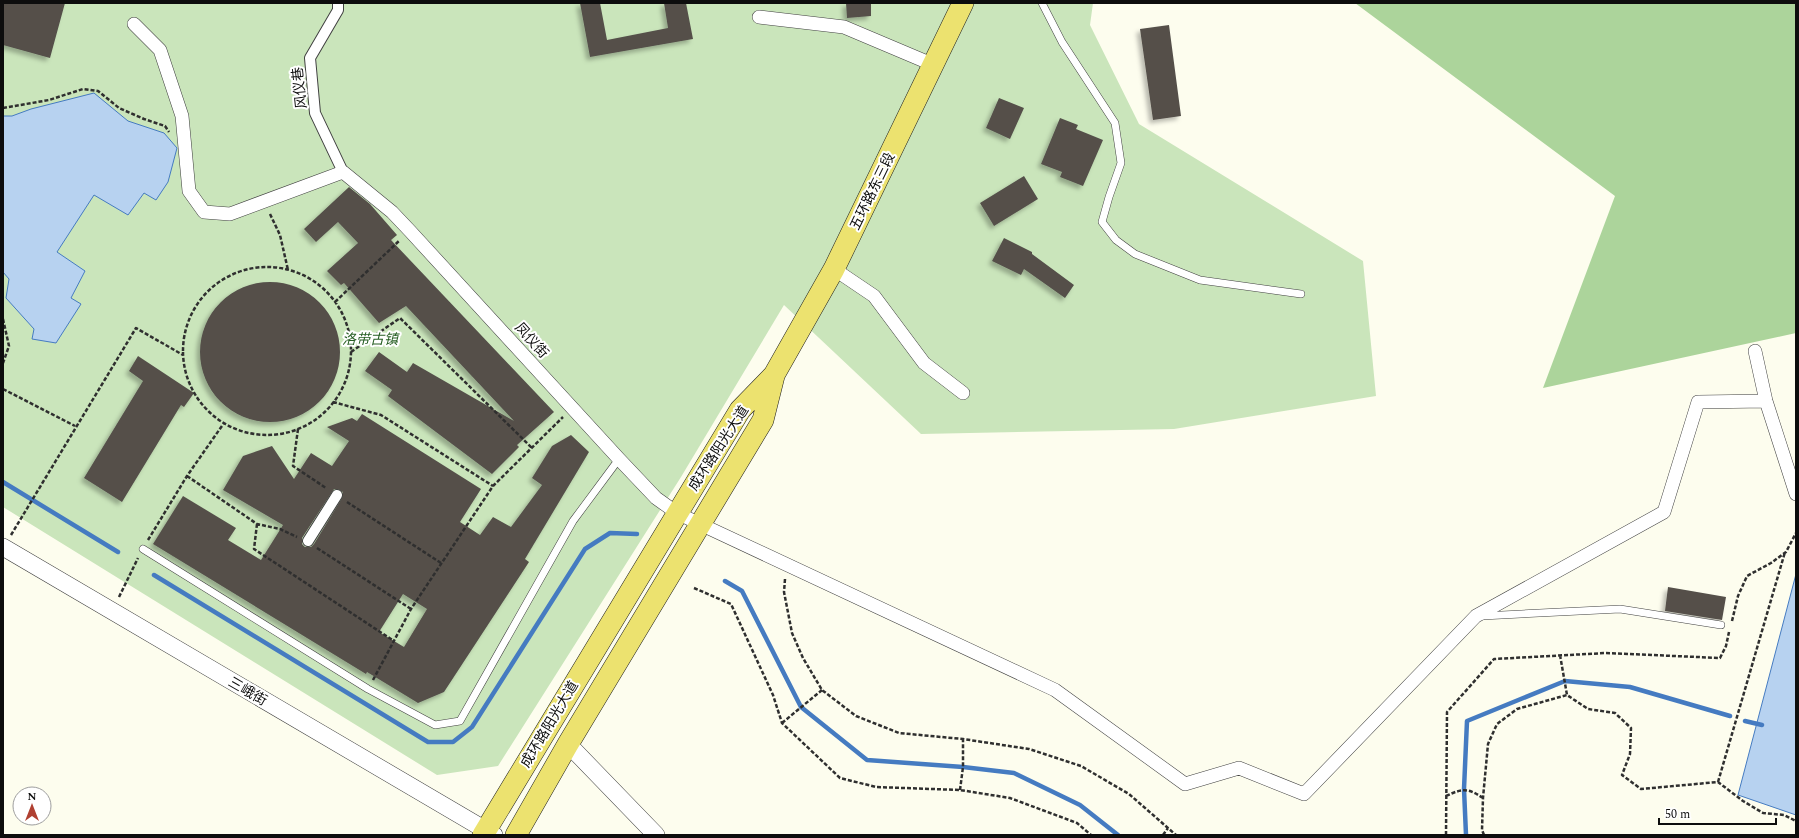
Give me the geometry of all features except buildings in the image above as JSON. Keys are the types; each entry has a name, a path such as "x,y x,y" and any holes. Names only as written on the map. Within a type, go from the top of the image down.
{"main road":[{"name":"五环路东三段","path":"774,375 834,269 963,3"},
{"name":"成环路阳光大道","path":"487,833 740,410 774,375"},
{"name":"成环路阳光大道","path":"516,835 568,744 763,420 774,375"}],"street":[{"name":"风仪巷","path":"338,3 338,10 310,58 315,114 343,172"},
{"path":"759,17 844,27 934,65"},
{"path":"134,24 160,50 182,116 189,191 204,212 230,214 343,172"},
{"name":"凤仪街","path":"343,172 392,212 656,498 677,513 1055,690 1185,784 1239,768 1304,794 1476,616"},
{"path":"834,269 874,296 924,363 963,393"},
{"path":"1755,351 1766,401 1796,494"},
{"path":"1476,616 1664,512 1698,402 1766,401"},
{"path":"308,541 337,495"},
{"name":"三峨街","path":"3,547 487,833"},
{"path":"568,744 656,835"}],"lane":[{"path":"1042,3 1062,42 1115,123 1121,163 1102,222 1116,240 1135,254 1200,280 1301,294"},
{"path":"143,549 368,689 435,725 460,721 573,521 619,459"},
{"path":"1476,616 1620,609 1721,625"}],"path":[{"path":"3,108 49,100 83,89 98,91 119,108 165,126 186,157"},
{"path":"264,201 280,235 288,270"},
{"path":"335,302 410,231"},
{"path":"273,267 288,270 314,282 335,302 347,326 351,352 346,379 333,402 323,413 311,422 298,429 283,433 260,434 238,429 224,423 211,413 200,401 191,387 186,371 183,355 184,339 191,317 203,297 214,286 227,277 242,271 273,267"},
{"path":"351,352 400,318 532,448"},
{"path":"3,319 9,346 3,363"},
{"path":"20,519 136,328 183,355"},
{"path":"3,389 76,426"},
{"path":"333,402 381,415 493,486"},
{"path":"368,689 411,609 493,486 572,408"},
{"path":"112,612 143,549 187,476 224,423"},
{"path":"298,429 293,466 441,563"},
{"path":"257,524 254,550 394,641"},
{"path":"1718,782 1786,552 1796,533"},
{"path":"1446,835 1447,712 1494,659 1606,653 1720,658 1726,646 1738,596 1747,576 1771,563 1786,552"},
{"path":"786,564 784,592 792,633 822,690 856,716 899,733 963,739 1029,749 1081,766 1129,794 1176,835"},
{"path":"694,588 731,604 773,695 782,723 840,778 876,787 960,790 1010,798 1077,823 1091,835"},
{"path":"1560,655 1567,695 1588,709 1615,713 1632,728 1630,754 1622,775 1641,789 1718,782 1743,801 1763,813 1784,815 1796,821"},
{"path":"782,723 822,690"},
{"path":"1484,835 1482,830 1483,798 1488,744 1497,724 1517,709 1567,695"},
{"path":"960,790 963,767 963,739"},
{"path":"1446,796 1464,789 1474,792 1483,798"},
{"path":"1163,835 1168,828"}],"green space":[{"name":"洛带古镇","path":"3,3 1093,3 1090,25 1139,124 1363,261 1376,396 1174,429 921,434 784,305 681,477 498,766 437,775 3,507"},
{"path":"1355,3 1796,3 1796,333 1543,388 1615,196"}],"water":[{"path":"94,93 128,121 164,133 177,148 168,182 156,200 144,193 128,215 94,195 57,252 85,271 71,298 81,304 56,343 32,339 34,329 6,298 9,279 3,272 3,116 12,116 31,109"},
{"path":"1796,574 1796,815 1738,795"}],"waterway":[{"path":"3,482 118,552"},
{"path":"154,575 428,742 453,742 472,727 585,549 610,533 637,534"},
{"path":"725,581 742,591 801,707 867,760 963,767 1014,773 1080,805 1118,835"},
{"path":"1466,835 1464,789 1467,721 1565,681 1630,687 1730,716"},
{"path":"1745,721 1762,725"}]}
